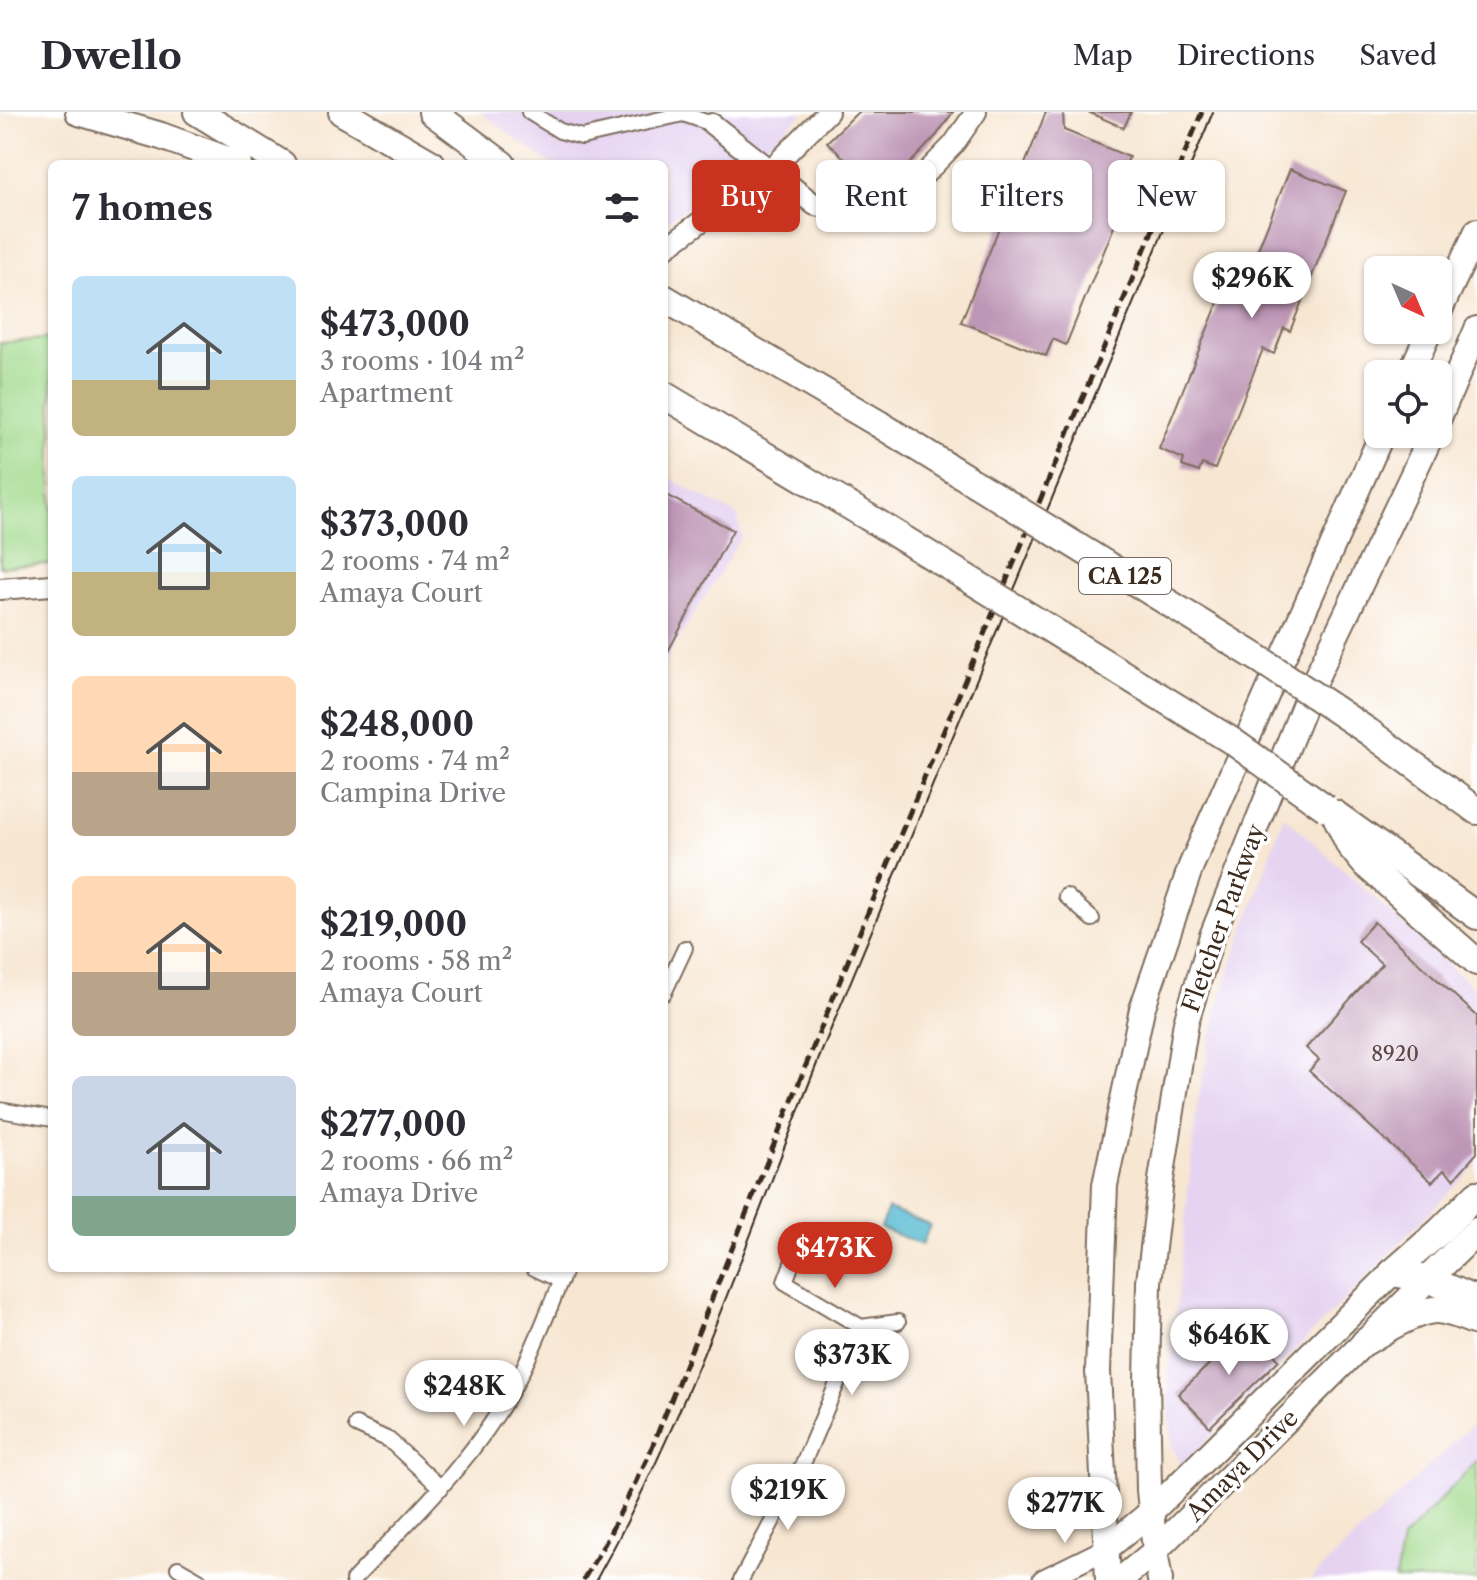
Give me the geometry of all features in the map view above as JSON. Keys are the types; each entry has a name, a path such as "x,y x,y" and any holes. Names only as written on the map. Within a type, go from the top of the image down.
{"highway":[{"path":"79,112 161,136 227,160"},
{"path":"108,112 161,136"},
{"path":"197,112 275,160"},
{"path":"342,112 425,160"},
{"path":"432,112 497,160"},
{"path":"668,290 729,336"},
{"name":"CA 125","path":"668,300 879,424 1261,660 1369,732 1477,811"},
{"path":"668,397 1232,741 1477,916"},
{"path":"1330,811 1350,846 1365,864 1477,962"},
{"path":"1392,1273 1477,1194"},
{"path":"1428,1279 1477,1231"},
{"path":"1392,1273 1428,1279 1477,1300"},
{"path":"1365,1342 1405,1319 1434,1310 1477,1322"}],"main road":[{"path":"1452,284 1477,231"},
{"path":"1452,387 1477,329"},
{"name":"Fletcher Parkway","path":"1108,1580 1098,1371 1105,1185 1142,1009 1191,866 1376,448"},
{"name":"Fletcher Parkway","path":"1160,1580 1151,1512 1147,1381 1150,1274 1161,1180 1186,1022 1212,936 1311,688 1425,448"},
{"name":"Amaya Drive","path":"1106,1549 1151,1512 1392,1273"},
{"name":"Amaya Drive","path":"1120,1580 1155,1551 1428,1279"}],"street":[{"path":"529,112 560,131 582,137 683,114 712,124 757,160"},
{"path":"780,160 828,112"},
{"path":"800,193 815,205 844,210 881,203 922,177 953,145 976,112"},
{"path":"669,245 692,228"},
{"path":"0,589 48,585"},
{"path":"1066,896 1092,919"},
{"path":"668,984 685,948"},
{"path":"0,1110 48,1118"},
{"path":"794,1258 785,1282 861,1327 898,1322"},
{"path":"353,1580 441,1488 493,1421 517,1382 563,1274"},
{"path":"741,1580 802,1466 861,1327"},
{"path":"356,1425 389,1440 441,1488"},
{"name":"Amaya Drive","path":"1043,1580 1106,1549"},
{"path":"178,1568 199,1580"}],"shaded area":[{"path":"480,112 804,112 750,160 692,160 692,204 668,220 668,160 546,160"},
{"path":"668,477 737,515 742,536 668,656"},
{"path":"1284,816 1477,991 1477,1164 1182,1466 1172,1446 1168,1387 1197,1104 1218,1004"},
{"path":"1477,1420 1477,1580 1310,1580"}],"green space":[{"path":"48,338 48,564 0,567 0,343"},
{"path":"1477,1461 1477,1580 1395,1580 1402,1540"}],"water":[{"path":"888,1209 930,1225 922,1245 880,1228"}],"building":[{"path":"858,112 953,112 913,160 846,160 827,142"},
{"path":"1046,112 1063,112 1064,130 1129,157 1128,160 1108,160 1108,232 1112,232 1066,345 1053,339 1046,356 961,322 997,232 1092,232 1092,160 1027,160"},
{"path":"1088,112 1131,112 1124,128"},
{"path":"1290,169 1346,191 1290,331 1284,328 1274,354 1263,349 1215,469 1202,464 1199,472 1182,466 1184,459 1159,449 1222,293 1238,299"},
{"path":"668,496 733,530 668,652"},
{"path":"1374,922 1477,1016 1477,1153 1454,1179 1444,1170 1432,1182 1309,1071 1319,1060 1306,1048 1382,964 1357,941"},
{"path":"1248,1327 1279,1360 1210,1427 1178,1394"}],"tram line":[{"path":"596,1580 631,1515 693,1380 828,1036 1213,112"}],"railway":[{"path":"583,1580 648,1457 854,946 1202,112"}]}
